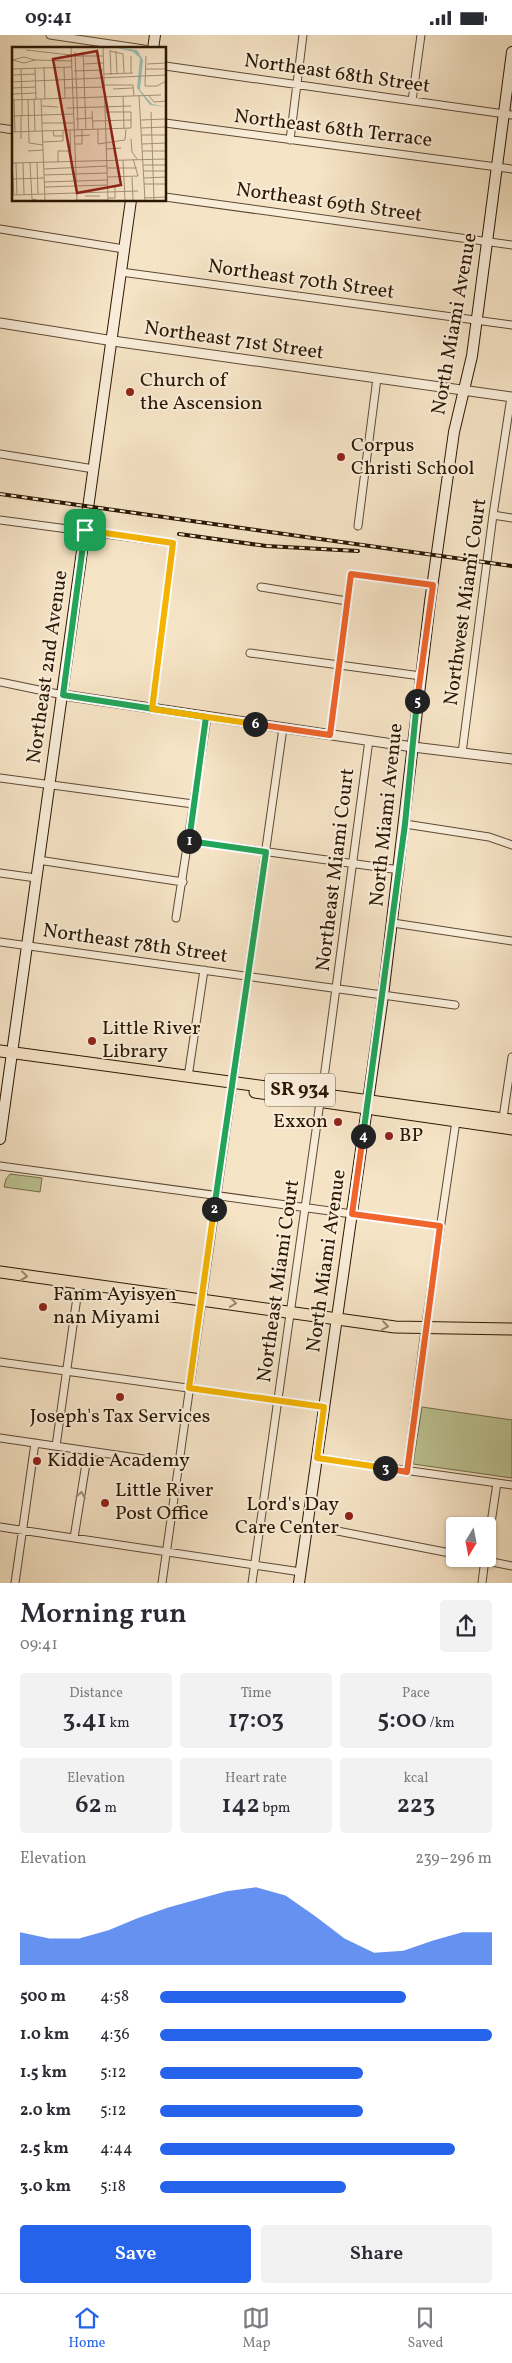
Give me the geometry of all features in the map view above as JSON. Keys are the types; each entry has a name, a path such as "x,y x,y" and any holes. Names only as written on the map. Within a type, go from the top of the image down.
{"main road":[{"name":"North Miami Avenue","path":"299,1583 400,870 421,676 454,431 472,356 497,167 508,115 512,52"},
{"name":"Northeast 2nd Avenue","path":"0,1139 132,201"},
{"path":"0,1051 188,1077 232,1084 248,1090 321,1097"},
{"name":"SR 934","path":"321,1097 367,1104 508,1119"},
{"path":"367,1104 456,1121 512,1129"},
{"path":"456,1121 508,1119"},
{"path":"0,1273 202,1299 396,1327 512,1329"}],"street":[{"path":"50,35 132,47"},
{"path":"290,140 303,35"},
{"path":"412,101 421,35"},
{"name":"Northeast 68th Street","path":"166,66 508,115"},
{"name":"Northeast 68th Terrace","path":"166,123 512,169"},
{"name":"Northeast 69th Street","path":"166,197 512,245"},
{"path":"0,229 124,249"},
{"name":"Northeast 70th Street","path":"121,272 512,325"},
{"name":"Northeast 71st Street","path":"0,323 111,341 512,397"},
{"path":"358,526 377,378"},
{"name":"Northwest Miami Court","path":"462,753 493,515 512,397"},
{"path":"0,454 94,469"},
{"path":"493,515 512,518"},
{"path":"0,520 173,543 152,709"},
{"path":"330,735 351,574 433,585"},
{"path":"261,587 347,601"},
{"path":"250,653 421,676"},
{"path":"0,682 63,695 152,709 413,747 512,759"},
{"path":"176,918 183,882 206,717"},
{"path":"162,1583 283,728"},
{"name":"Northeast Miami Court","path":"252,1583 337,989 369,740"},
{"path":"0,778 193,804"},
{"path":"405,824 489,837 512,845"},
{"path":"188,841 400,870"},
{"path":"38,860 183,882"},
{"path":"0,873 36,878"},
{"path":"392,923 512,941"},
{"name":"Northeast 78th Street","path":"0,942 455,1005"},
{"path":"188,1077 204,970"},
{"path":"508,1119 512,1057"},
{"path":"407,1472 425,1328 456,1121"},
{"path":"0,1166 440,1226"},
{"path":"56,1446 80,1283"},
{"path":"0,1362 324,1407"},
{"path":"0,1438 178,1465"},
{"path":"15,1583 34,1443"},
{"path":"74,1538 88,1451"},
{"path":"317,1458 407,1472 512,1485"},
{"path":"492,1517 497,1483"},
{"path":"307,1525 446,1552"},
{"path":"0,1527 301,1572"},
{"path":"496,1562 512,1566"},
{"path":"482,1567 482,1583"}],"green space":[{"path":"10,1174 42,1178 40,1192 4,1187 6,1179"},
{"path":"422,1407 512,1420 512,1478 413,1464"}],"railway":[{"path":"0,494 512,566"},
{"path":"179,534 266,546 358,551"}],"place":[{"name":"Church of the Ascension","path":"130,392"},
{"name":"Corpus Christi School","path":"341,457"},
{"name":"Little River Library","path":"92,1041"},
{"name":"Exxon","path":"338,1122"},
{"name":"BP","path":"389,1136"},
{"name":"Fanm Ayisyen nan Miyami","path":"43,1307"},
{"name":"Joseph's Tax Services","path":"120,1397"},
{"name":"Kiddie Academy","path":"37,1461"},
{"name":"Little River Post Office","path":"105,1503"},
{"name":"Lord's Day Care Center","path":"349,1516"}],"route":[{"path":"85,530 63,695 72,697 206,717 188,841 266,852 189,1388 324,1407 317,1458 407,1472 420,1360 440,1226 352,1214 383,996 433,585 351,574 330,735 152,709 173,543 85,530"}]}
